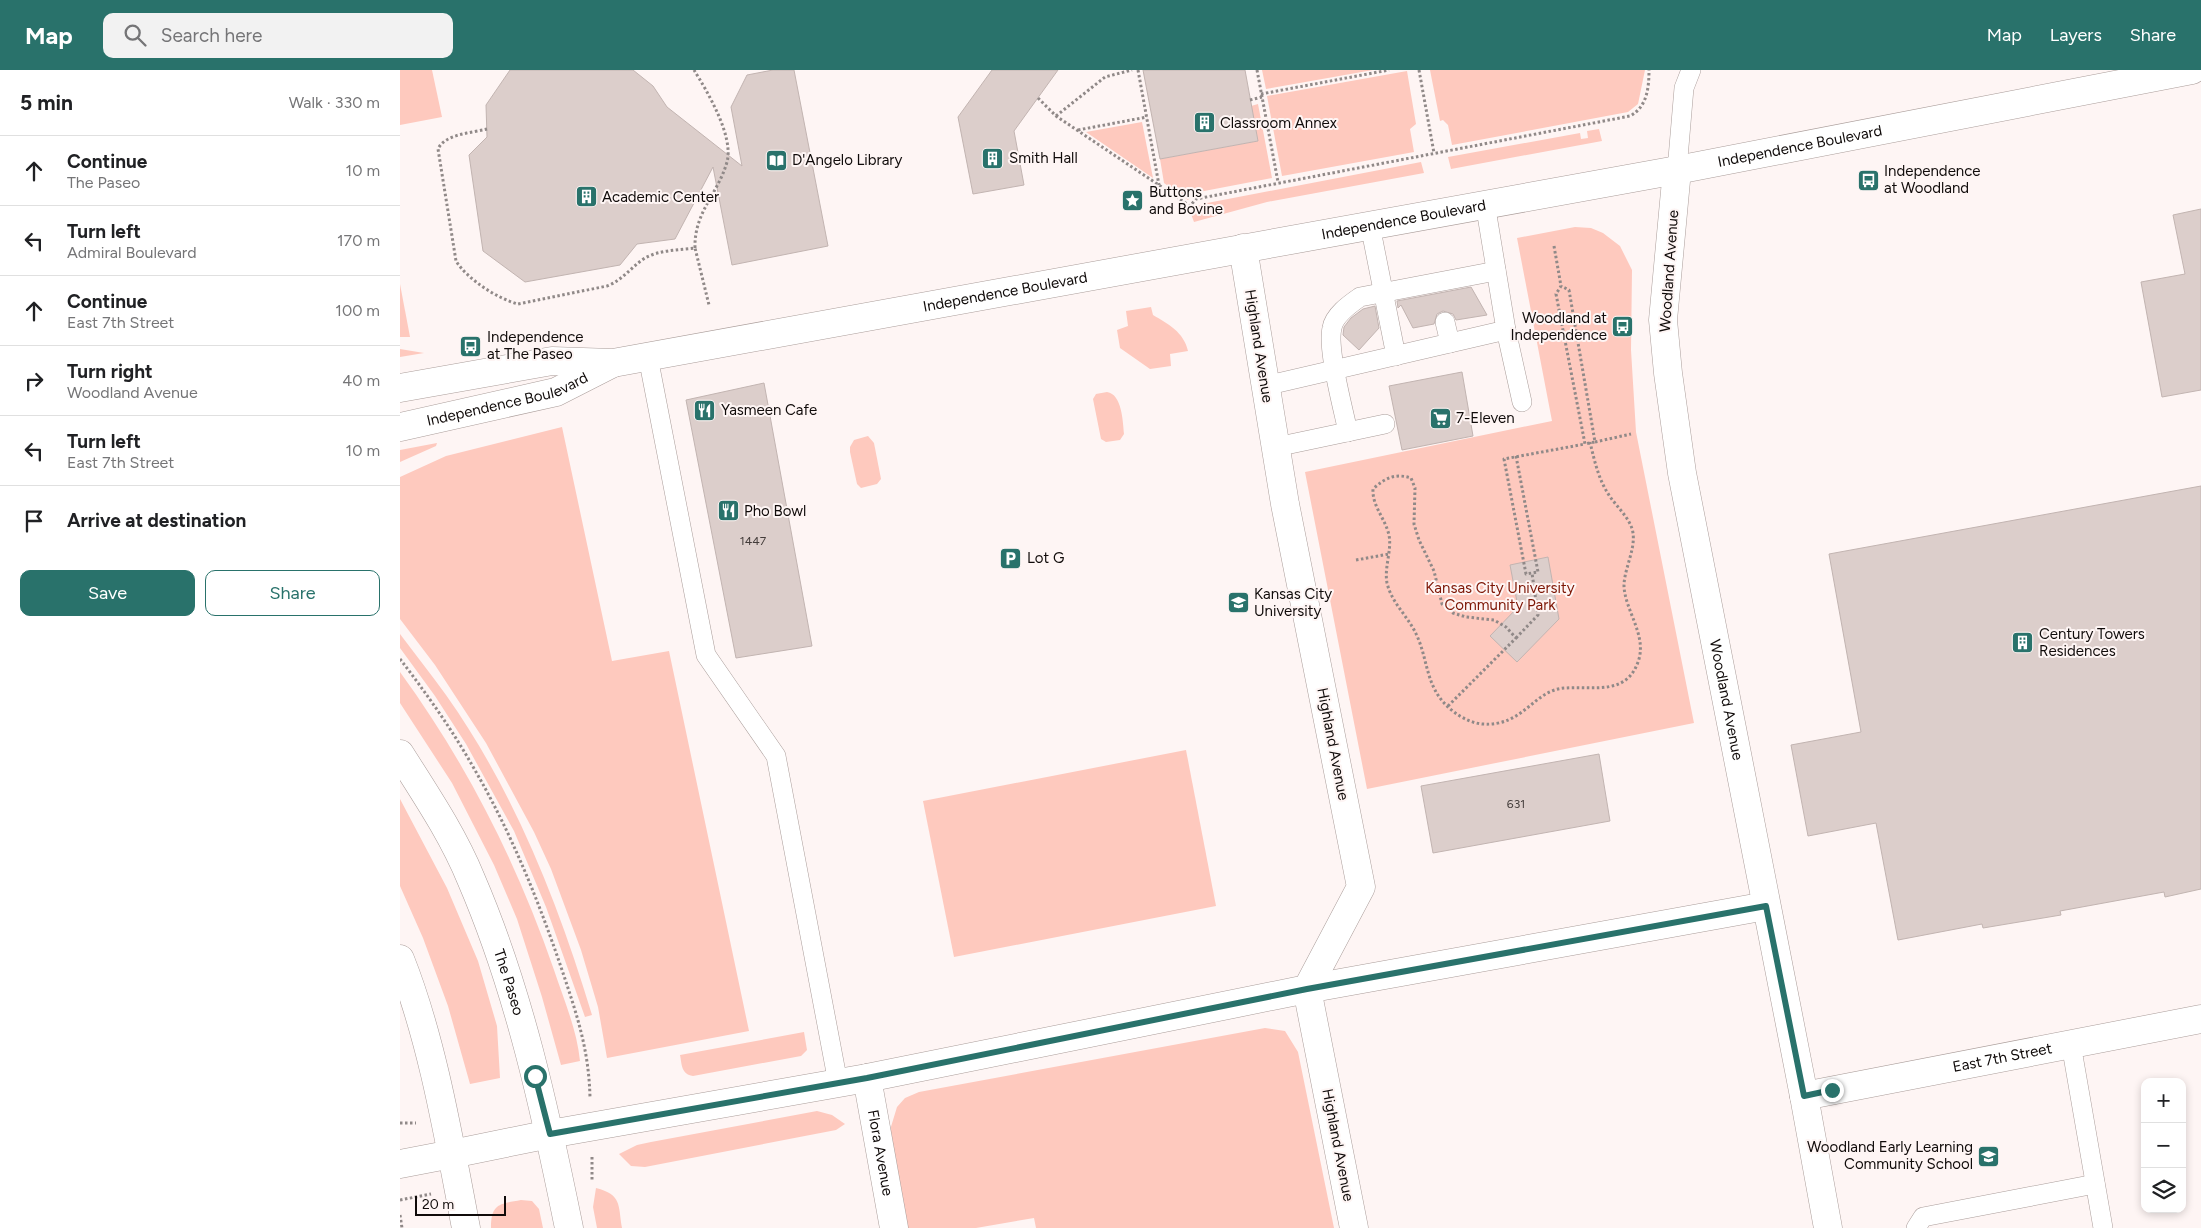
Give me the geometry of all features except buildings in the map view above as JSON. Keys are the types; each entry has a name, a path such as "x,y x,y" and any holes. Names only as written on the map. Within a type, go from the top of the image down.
{"street":[{"name":"Independence Boulevard","path":"400,388 552,361 613,363 1485,203 1677,170 2192,70"},
{"name":"Woodland Avenue","path":"1677,170 1663,320 1668,373 1682,473 1828,1228"},
{"name":"Highland Avenue","path":"1243,248 1276,447 1361,887 1307,989 1354,1228"},
{"name":"Independence Boulevard","path":"400,427 556,392 613,363"},
{"name":"The Paseo","path":"400,754 452,838 471,878 514,993 550,1134 569,1228"},
{"path":"400,1164 550,1134 867,1078 1307,989 1766,906"},
{"path":"400,959 420,1017 452,1154 466,1228"},
{"name":"East 7th Street","path":"1804,1096 2201,1019"},
{"name":"Flora Avenue","path":"867,1078 894,1228"}],"lane":[{"path":"1677,70 1684,88"},
{"path":"1677,170 1684,88 1691,70"},
{"path":"1485,203 1506,330 1522,402"},
{"path":"1370,225 1396,356"},
{"path":"1348,432 1331,342 1332,326 1347,306 1360,297 1433,288 1496,271"},
{"path":"1444,322 1450,343"},
{"path":"1265,386 1506,330"},
{"path":"648,356 706,655 776,756 838,1083"},
{"path":"1276,447 1385,424"},
{"path":"2071,1044 2103,1228"},
{"path":"1916,1228 1924,1216 2095,1184"}],"path":[{"path":"694,70 709,95 728,150 727,163 700,216 694,235 695,248 709,305"},
{"path":"1056,116 1105,78 1132,70"},
{"path":"1138,70 1159,186"},
{"path":"1257,70 1278,182"},
{"path":"1250,100 1389,70"},
{"path":"1419,70 1434,153"},
{"path":"1038,98 1056,116 1190,206 1196,199 1278,182 1630,116 1640,109 1644,103 1649,70"},
{"path":"1078,131 1148,117"},
{"path":"487,129 448,138 441,143 438,149 456,261 463,272 505,301 518,304 607,286 618,282 645,258 658,253 695,248"},
{"path":"1554,246 1561,286 1556,294 1585,444"},
{"path":"1561,286 1569,290 1595,442"},
{"path":"1516,456 1538,572 1526,574 1504,459 1516,456 1585,444 1631,434"},
{"path":"1516,638 1506,627 1494,620 1453,613 1442,604 1434,571 1419,540 1414,524 1415,488 1411,478 1401,474 1385,478 1373,489 1373,499 1389,534 1389,554 1386,565 1387,582 1392,596 1417,634 1435,690 1448,706 1465,719 1481,724 1502,723 1519,716 1552,690 1565,688 1605,688 1624,682 1634,670 1640,657 1640,643 1626,598 1624,585 1634,536 1631,526 1607,492 1597,470 1590,442"},
{"path":"1356,560 1389,554"},
{"path":"1448,706 1538,615 1532,573"},
{"path":"400,659 432,702 472,764 508,834 529,881 558,959 581,1028 589,1066"},
{"path":"400,1215 402,1228"}],"green space":[{"path":"400,70 432,70 442,117 400,125"},
{"path":"1262,70 1373,70 1266,89"},
{"path":"1430,70 1645,70 1638,104 1628,112 1452,145 1448,125 1443,120 1440,121"},
{"path":"1407,71 1416,124 1410,129 1414,152 1282,176 1267,96"},
{"path":"1258,104 1272,178 1199,192 1193,194 1188,200 1164,183 1160,159 1258,141 1251,106"},
{"path":"1142,122 1153,178 1086,132"},
{"path":"1599,129 1602,141 1451,169 1448,157 1580,133 1581,139 1588,138 1587,131"},
{"path":"1421,162 1424,173 1267,202 1194,222 1191,214 1194,208 1202,204"},
{"name":"Kansas City University Community Park","path":"1575,227 1591,228 1603,233 1620,246 1632,270 1631,350 1636,432 1694,723 1367,789 1305,472 1552,421 1517,238"},
{"path":"400,284 410,337 400,337"},
{"path":"1151,307 1153,315 1175,329 1186,344 1188,351 1170,354 1171,366 1150,369 1120,348 1117,330 1128,326 1126,311"},
{"path":"400,349 424,353 400,357"},
{"path":"1107,392 1112,394 1119,403 1124,434 1120,440 1106,442 1101,439 1093,399 1096,394"},
{"path":"562,427 612,661 669,651 749,1031 607,1058 598,1007 581,950 551,869 534,832 486,743 435,665 400,619 400,477 446,456"},
{"path":"868,436 874,443 881,479 877,484 861,488 857,484 850,447 854,440"},
{"path":"437,443 436,446 400,462 400,450"},
{"path":"400,634 446,695 470,732 493,770 513,809 549,889 592,1015 585,1017 546,907 514,831 466,744 435,696 400,648"},
{"path":"400,672 447,742 507,853 540,930 566,1004 573,1026 580,1061 561,1065 517,919 494,865 452,783 400,703"},
{"path":"1186,750 1216,906 954,957 923,801"},
{"path":"400,799 447,888 478,961 497,1026 500,1078 470,1084 448,1006 423,938 400,886"},
{"path":"1265,1028 1285,1031 1298,1052 1334,1228 1036,1228 1034,1218 976,1228 906,1228 890,1130 897,1107 905,1098 919,1092"},
{"path":"804,1032 807,1050 801,1056 693,1076 686,1073 682,1066 680,1055"},
{"path":"817,1111 832,1115 845,1124 836,1130 645,1167 631,1166 619,1154 637,1145"},
{"path":"596,1188 615,1197 619,1207 622,1228 597,1228 593,1207"},
{"path":"521,1200 532,1201 539,1209 543,1228 491,1228 491,1220 498,1206"}],"place":[{"name":"Classroom Annex","path":"1204,123"},
{"name":"Smith Hall","path":"993,158"},
{"name":"D'Angelo Library","path":"776,160"},
{"name":"Independence at Woodland","path":"1868,180"},
{"name":"Academic Center","path":"586,197"},
{"name":"Buttons and Bovine","path":"1133,201"},
{"name":"Woodland at Independence","path":"1623,327"},
{"name":"Independence at The Paseo","path":"471,346"},
{"name":"Yasmeen Cafe","path":"705,410"},
{"name":"7-Eleven","path":"1440,418"},
{"name":"Pho Bowl","path":"728,511"},
{"name":"Lot G","path":"1011,558"},
{"name":"Kansas City University","path":"1238,603"},
{"name":"Century Towers Residences","path":"2023,643"},
{"name":"Woodland Early Learning Community School","path":"1989,1156"}],"route":[{"path":"535,1076 550,1134 867,1078 1307,989 1766,906 1804,1096 1832,1090"}]}
